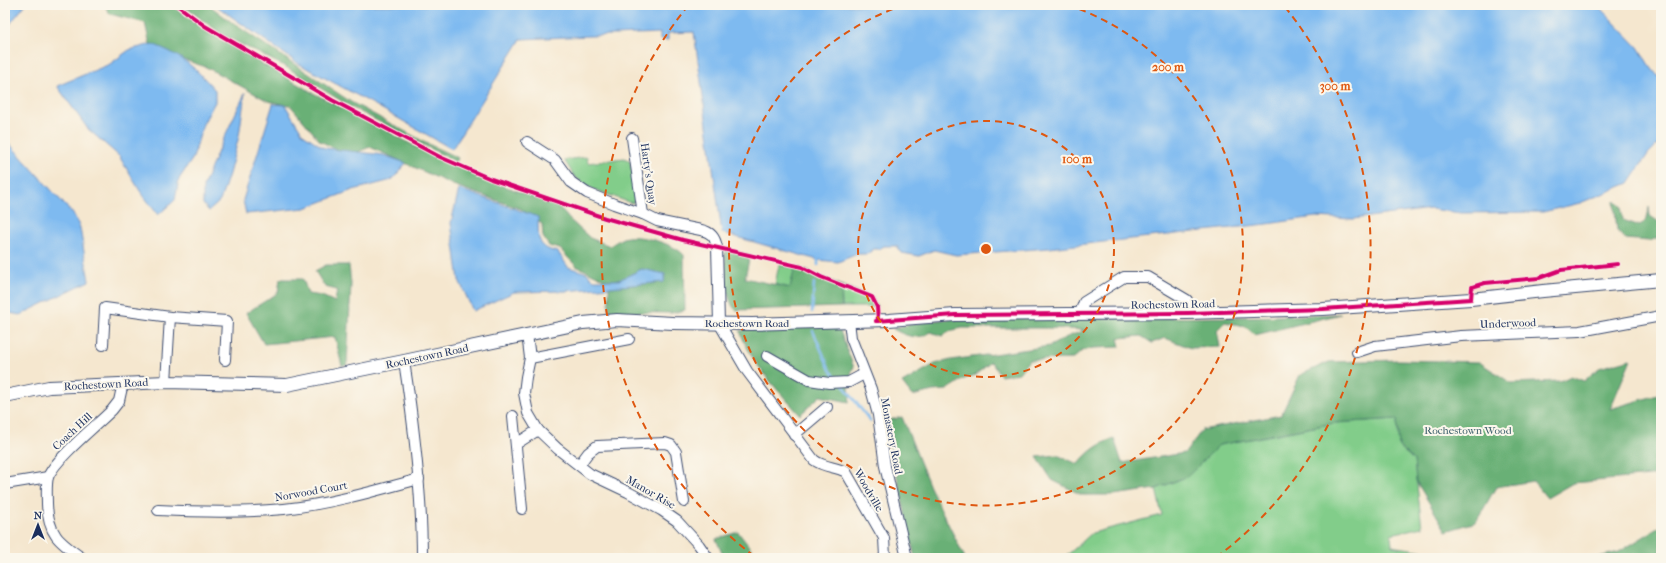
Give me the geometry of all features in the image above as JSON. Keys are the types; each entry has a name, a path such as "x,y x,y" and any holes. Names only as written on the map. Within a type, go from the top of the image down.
{"main road":[{"name":"Rochestown Road","path":"5,396 49,387 166,382 287,385 404,362 583,323 618,320 673,323 752,324 876,321 955,315 1188,313 1323,309 1471,299 1661,280"}],"street":[{"name":"Harty's Quay","path":"632,138 643,214"},
{"name":"Harty's Quay","path":"527,142 555,160 568,179 579,188 657,221 707,231 714,238 717,247 719,323"},
{"path":"1080,314 1084,302 1124,277 1148,277 1187,300 1188,313"},
{"path":"103,345 105,308 170,318 227,322 225,360"},
{"name":"Underwood","path":"1356,352 1375,346 1461,336 1580,331 1661,316"},
{"path":"166,382 170,318"},
{"name":"Monastery Road","path":"849,321 851,338 871,390 878,415 884,466 907,558"},
{"name":"Woodville","path":"719,323 747,371 814,460 822,466 838,468 846,472 884,538 885,557 883,558"},
{"name":"Manor Rise","path":"527,334 530,358 524,393 528,413 538,430 558,449 590,474 628,492 661,510 677,521 699,545 708,558"},
{"path":"530,358 629,340"},
{"path":"767,356 809,380 835,383 848,382 864,374"},
{"path":"404,362 419,479 422,524 422,558"},
{"name":"Coach Hill","path":"82,558 62,544 53,534 47,513 46,494 48,477 59,460 112,410 119,401 123,384"},
{"path":"794,435 827,407"},
{"path":"513,416 522,509"},
{"path":"516,444 538,430"},
{"path":"579,465 588,453 597,446 664,443 671,445 676,452 684,502"},
{"path":"5,484 48,477"},
{"name":"Norwood Court","path":"158,510 239,511 284,509 320,504 419,479"}],"green space":[{"path":"104,5 171,5 210,34 315,94 416,147 493,182 558,206 569,219 590,238 610,246 623,238 638,237 656,240 673,247 684,255 685,310 672,313 609,312 609,287 664,282 642,269 619,280 606,280 576,266 560,249 549,246 543,237 542,224 521,209 453,185 370,147 353,154 342,152 320,141 291,106 268,101 206,67 151,49 145,23 110,14"},
{"path":"182,5 209,5 234,24 351,102 428,144 458,158 456,162 353,108 288,68 223,35"},
{"path":"587,157 588,163 624,158 630,161 636,196 633,203 588,187 575,177 564,160"},
{"path":"1614,201 1621,206 1623,220 1640,226 1647,219 1649,207 1650,216 1659,222 1661,221 1661,237 1649,241 1625,239 1617,230"},
{"path":"726,249 750,255 745,278 790,288 795,266 841,285 842,307 736,310 732,306 727,291 725,272"},
{"path":"326,265 349,265 351,284 347,365 342,366 335,337 264,344 246,313 278,293 280,279 303,279 308,294 322,296 335,302 337,290 325,287 315,271"},
{"path":"779,265 795,268 790,288 775,284"},
{"path":"841,285 872,297 877,307 842,307"},
{"path":"1341,314 1255,335 1245,326 1225,322 1217,330 1220,347 1191,348 1165,338 1152,343 1141,336 1118,338 1120,347 1093,348 1082,351 1073,359 1029,360 1019,373 1001,376 991,362 975,375 964,379 947,390 933,391 912,396 902,383 935,364 951,360 1050,346 1085,330 1049,328 962,328 953,330 942,336 931,332 917,337 903,334 893,329 933,321 977,318 1202,318"},
{"path":"829,326 839,328 854,368 852,369 849,388 849,402 820,396 800,415 758,366 740,331 758,327"},
{"name":"Rochestown Wood","path":"1631,359 1610,409 1661,394 1661,475 1573,483 1547,498 1533,481 1496,487 1476,522 1446,531 1416,481 1414,460 1399,447 1397,419 1334,423 1219,445 1188,476 1156,489 1114,495 1082,495 1052,480 1037,457 1057,455 1078,464 1094,448 1114,438 1122,463 1185,453 1202,430 1281,415 1300,375 1329,362 1399,360 1479,362 1511,383 1560,381 1571,376 1584,381 1599,368"},
{"path":"902,417 930,487 965,558 915,558 885,421"},
{"path":"1397,419 1399,447 1414,460 1422,527 1391,534 1392,546 1423,551 1426,558 1064,558 1092,533 1162,515 1156,489 1188,476 1219,445 1334,423"},
{"path":"1661,526 1661,558 1595,558 1619,552"},
{"path":"738,532 758,558 724,558 716,539"}],"water":[{"path":"5,5 25,5 5,30"},
{"path":"215,5 1597,5 1638,47 1649,65 1661,80 1661,141 1648,154 1629,183 1580,203 1543,212 1461,213 1431,209 1353,219 1315,217 1267,224 1049,248 956,255 934,250 919,256 902,253 897,246 884,246 879,249 874,249 867,254 857,254 838,262 818,260 722,233 694,32 668,33 668,40 660,40 660,33 521,39 452,149 299,64"},
{"path":"152,44 171,52 187,62 215,90 215,102 203,124 193,158 179,179 175,200 158,215 140,191 119,156 88,129 57,86 110,64 129,50"},
{"path":"245,93 239,136 229,174 220,201 209,211 203,204 203,187"},
{"path":"273,104 285,105 303,134 324,148 383,155 406,163 392,180 353,190 305,208 246,214 243,200"},
{"path":"5,139 74,215 80,228 89,281 20,315 5,312"},
{"path":"459,189 538,217 540,240 545,248 558,252 568,267 587,273 594,280 619,280 642,269 665,274 664,282 566,291 514,292 473,311 459,280 451,223"}],"waterway":[{"path":"818,258 818,265"},
{"path":"812,312 814,283"},
{"path":"813,331 830,370 838,379"},
{"path":"843,385 870,421"}],"cycle path":[{"path":"177,5 205,26 332,100 440,157 491,179 605,218 683,240 802,267 821,277 872,297 877,307 878,321"},
{"path":"876,321 955,315 1188,313 1323,309 1471,299 1472,287 1485,283 1539,278 1561,270 1618,264"}]}
